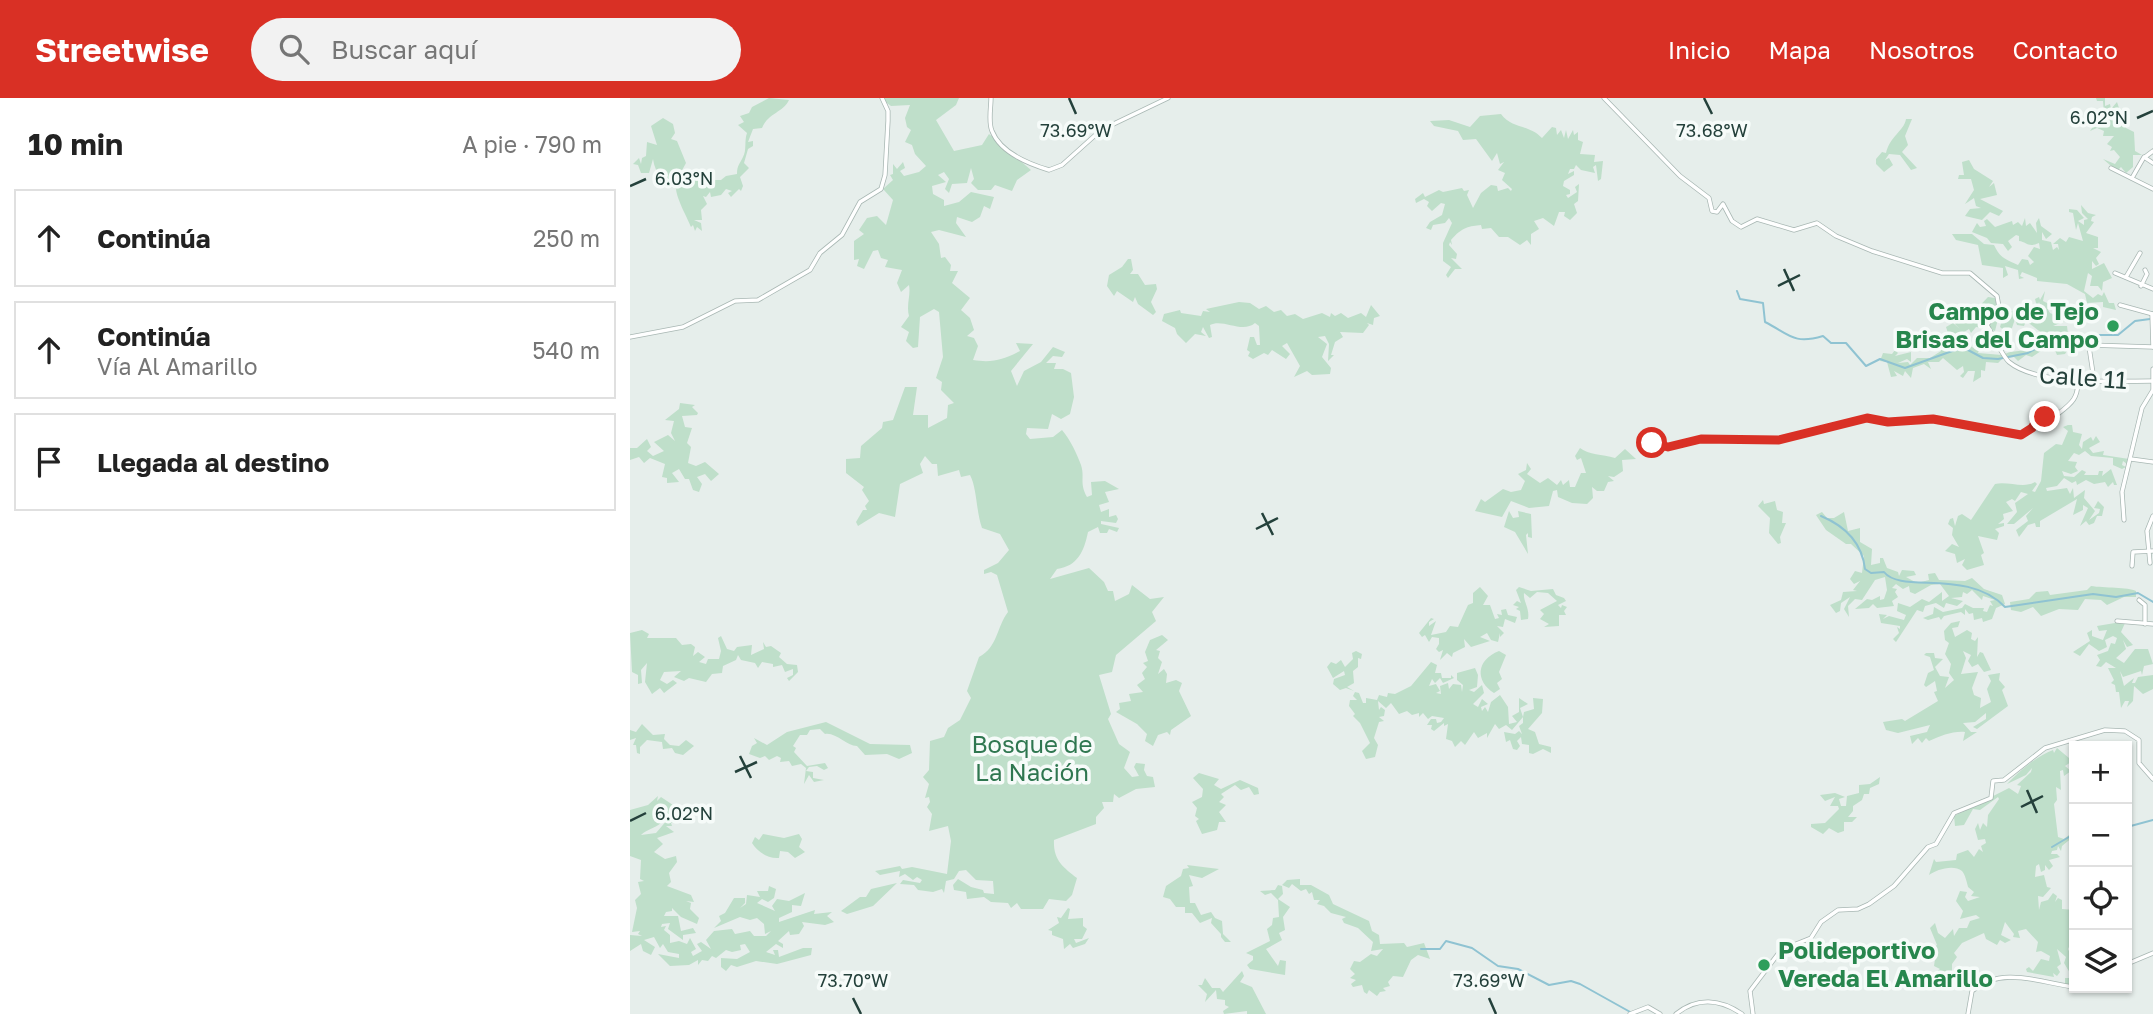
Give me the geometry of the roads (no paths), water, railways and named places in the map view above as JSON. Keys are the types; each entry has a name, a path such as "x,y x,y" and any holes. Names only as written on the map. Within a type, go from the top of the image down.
{"street":[{"path":"630,337 683,327 735,301 758,300 810,270 820,253 842,235 860,202 881,189 885,175 888,121 888,111 882,98"},
{"path":"991,98 990,129 994,135 1023,160 1049,170 1062,165 1101,130 1168,98"},
{"name":"Calle 11","path":"1604,98 1680,176 1709,198 1714,213 1723,204 1732,221 1741,227 1757,219 1794,230 1817,223 1836,236 1872,251 1942,273 1970,273 2000,302 1987,325 2005,358 2032,376 2122,383 2153,381"},
{"path":"2132,178 2144,157 2153,151"},
{"path":"2144,157 2153,163"},
{"path":"2111,168 2153,189"},
{"path":"2126,277 2140,253"},
{"path":"2141,286 2147,274 2145,270"},
{"path":"2115,272 2141,286 2153,289"},
{"path":"2094,380 2089,343 2153,347 2152,315 2120,305"},
{"path":"2124,520 2122,496 2142,408 2153,391 2153,369"},
{"path":"1652,443 1668,447 1701,439 1779,440 1867,418 1888,422 1933,419 2021,435 2032,428 2041,414 2049,421 2072,404 2078,393 2077,378"},
{"path":"2132,459 2153,462"},
{"path":"2150,563 2151,551 2147,531 2153,516"},
{"path":"2133,566 2133,552 2151,551"},
{"path":"2138,600 2145,605 2144,624"},
{"path":"2117,621 2153,624"},
{"path":"1754,1014 1750,991 1781,950 1811,938 1821,922 1838,909 1858,909 1894,886 1928,847 1936,844 1954,813 1991,797 1993,781 2004,780 2045,748 2105,730 2125,731 2139,740 2140,763 2153,779"},
{"path":"2132,962 2153,953"},
{"path":"1968,1014 1972,991 1990,979 2034,978 2069,987"},
{"path":"1676,1014 1687,1006 1705,1000 1742,1014"},
{"path":"1631,1013 1648,1007 1660,1014"}],"waterway":[{"path":"1737,291 1740,299 1763,303 1765,322 1798,339 1823,336 1831,343 1846,343 1866,366 1880,359 1905,368 1955,350 1968,350 1983,358 1998,359 2028,353 2058,336 2077,342 2089,335 2118,335 2135,321 2150,319"},
{"path":"1821,516 1851,536 1860,551 1865,569 1871,573 1884,572 1905,581 1973,588 1990,595 2005,607 2093,594 2116,597 2138,593 2153,602"},
{"path":"2132,826 2153,820"},
{"path":"2052,847 2069,837"},
{"path":"1421,949 1440,949 1446,941 1472,948 1498,966 1518,969 1549,985 1571,981 1580,984 1632,1013"}],"place":[{"name":"Campo de Tejo Brisas del Campo","path":"2113,326"},
{"name":"Polideportivo Vereda El Amarillo","path":"1764,965"}],"park label":[{"name":"Bosque de La Nación","path":"1032,759"}]}
